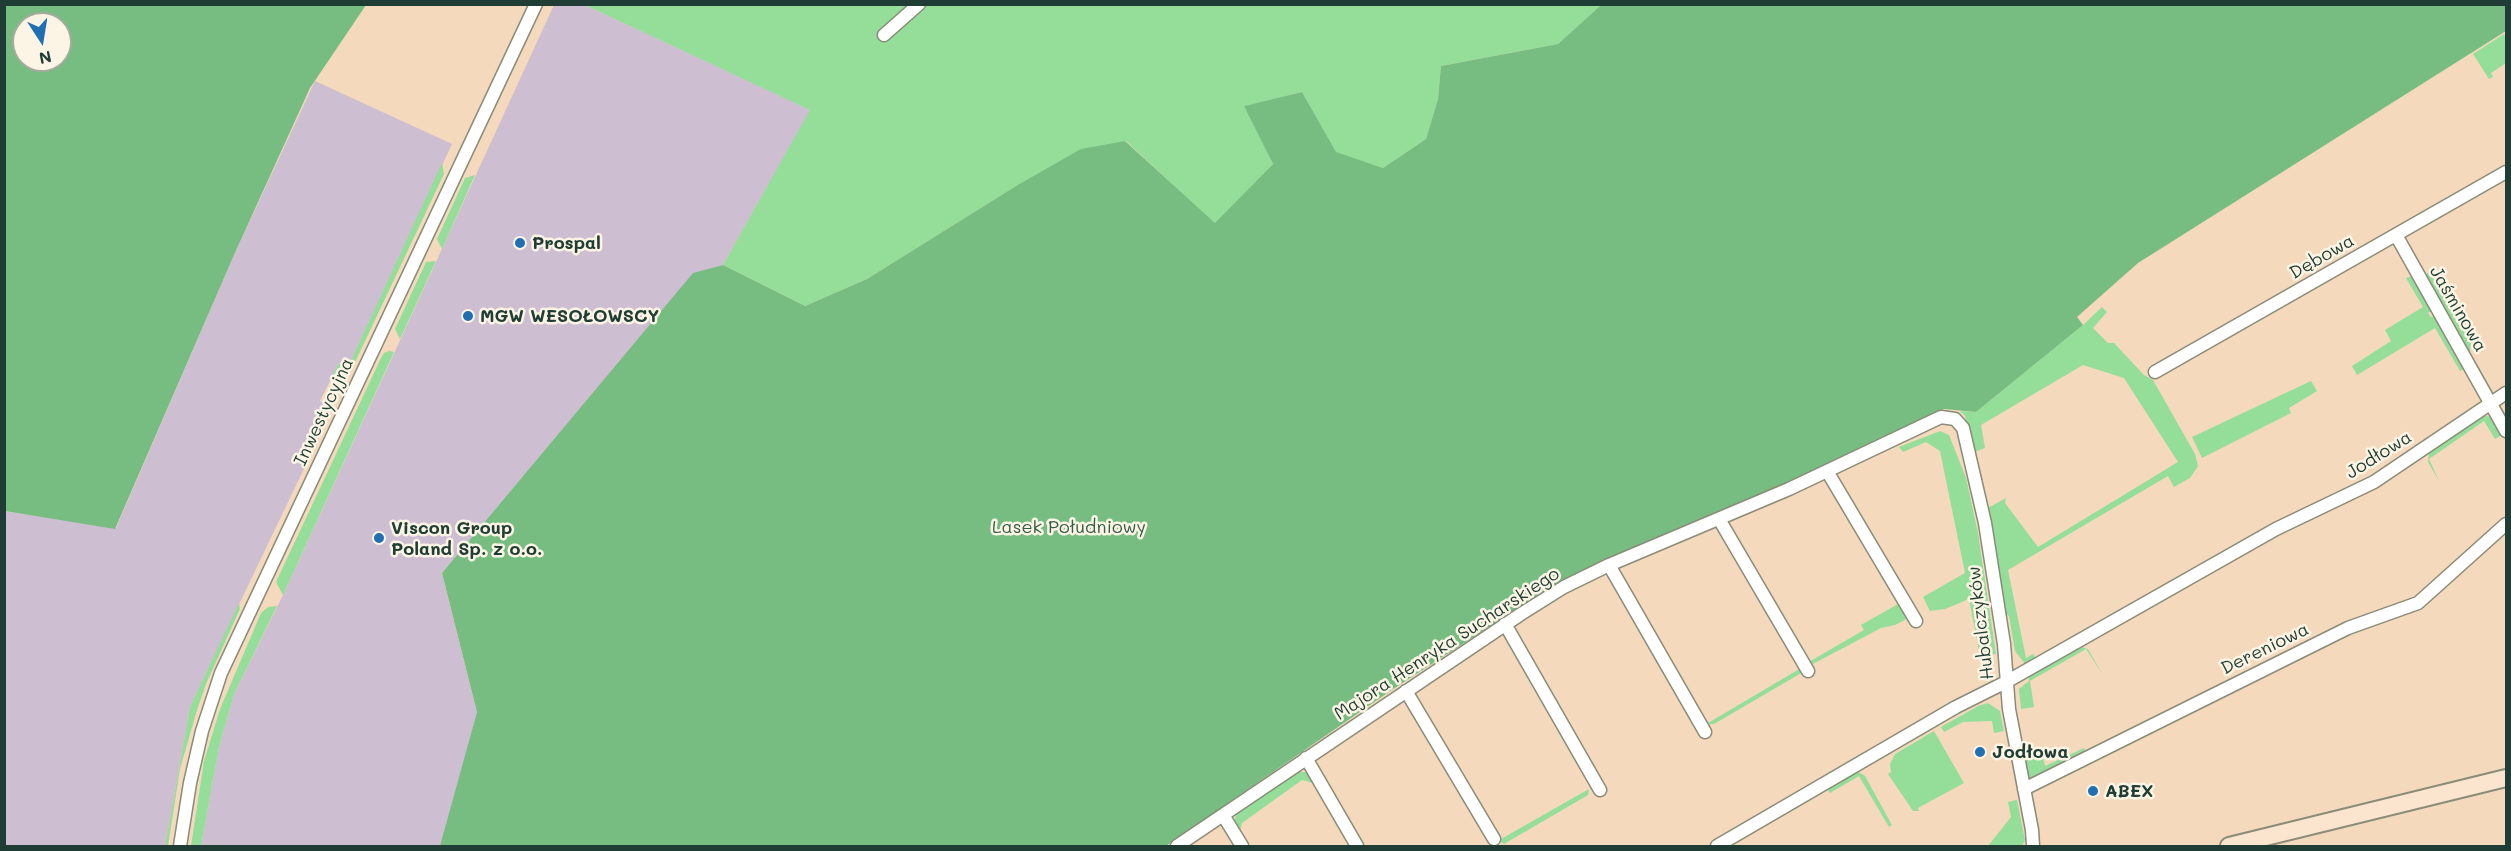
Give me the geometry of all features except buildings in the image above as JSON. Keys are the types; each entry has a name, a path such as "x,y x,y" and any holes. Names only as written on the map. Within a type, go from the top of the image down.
{"main road":[{"path":"2229,846 2506,778"}],"street":[{"name":"Inwestycyjna","path":"180,846 190,783 202,731 221,673 536,4"},
{"path":"884,34 919,4"},
{"name":"Dębowa","path":"2155,372 2506,172"},
{"name":"Jaśminowa","path":"2396,236 2506,431"},
{"name":"Jodłowa","path":"1717,846 1956,708 2006,682 2280,526 2374,482 2506,393"},
{"name":"Majora Henryka Sucharskiego","path":"1177,846 1505,624 1564,587 1827,471 1927,422 1941,417 1952,418"},
{"name":"Hubalczyków","path":"1952,418 1963,428 1986,523 2004,644 2009,709 2033,846"},
{"path":"1827,471 1916,621"},
{"path":"1719,519 1808,671"},
{"name":"Dereniowa","path":"2024,789 2348,628 2418,603 2506,524"},
{"path":"1609,566 1705,732"},
{"path":"1505,624 1600,790"},
{"path":"1406,691 1494,839"},
{"path":"1306,758 1357,846"},
{"path":"1223,815 1242,846"},
{"name":"Hubalczyków","path":"2032,830 2039,846"}],"shaded area":[{"path":"554,5 585,5 811,110 723,265 693,274 442,573 477,712 442,846 201,846 219,747 234,694 283,595"},
{"path":"315,81 452,144 348,367 339,363 320,401 333,408 190,707 165,846 5,846 4,511 116,528 234,255"}],"green space":[{"path":"4,5 366,5 310,88 234,255 115,529 5,511"},
{"path":"585,5 1601,5 1558,44 1441,66 1438,99 1426,139 1383,168 1336,153 1302,92 1245,106 1273,164 1215,224 1126,141 1016,186 867,279 805,306 723,265 810,110"},
{"name":"Lasek Południowy","path":"1601,5 2506,5 2506,31 2138,263 2077,317 2083,325 1976,412 1944,409 1802,476 1596,565 1520,607 1393,689 1166,846 440,846 477,712 442,573 693,273 723,265 805,306 867,279 1016,186 1081,149 1125,141 1215,223 1273,164 1244,106 1302,92 1336,152 1383,168 1426,139 1438,99 1441,66 1558,44"},
{"path":"2504,34 2506,63 2491,73 2493,77 2489,79 2473,54"},
{"path":"442,163 444,174 349,375 344,379 332,376 339,363 348,367"},
{"path":"475,175 442,249 437,239 465,178"},
{"path":"436,261 400,339 395,329 426,262"},
{"path":"2430,272 2471,342 2470,354 2426,278 2427,273"},
{"path":"2413,276 2432,311 2428,313 2431,317 2436,316 2465,368 2460,371 2435,328 2357,375 2352,366 2391,341 2385,330 2423,307 2406,278"},
{"path":"2102,307 2107,312 2093,328 2108,343 2114,343 2144,375 2153,380 2195,454 2198,466 2190,478 2174,487 2168,476 2008,570 2026,658 2033,654 2036,659 2025,664 2015,651 2009,616 2005,614 1988,508 2006,498 2005,503 2038,547 2178,462 2124,378 2083,365 1981,425 1985,448 1977,451 1974,451 1965,416 1960,411 1976,412"},
{"path":"389,351 394,352 283,595 276,582 381,358"},
{"path":"2311,381 2317,391 2289,408 2291,413 2202,458 2192,437"},
{"path":"2482,415 2491,417 2502,435 2495,439 2484,421 2429,459 2439,481 2428,462 2429,453"},
{"path":"1940,431 1949,435 1966,478 1978,533 1996,654 1980,656 1969,599 1945,609 1930,611 1923,597 1965,573 1940,451 1926,442 1903,452 1899,447"},
{"path":"1888,586 1908,614 1905,620 1881,628 1809,666 1807,663 1864,630 1861,625 1898,604"},
{"path":"239,603 240,609 206,684 197,710 180,769 168,846 165,846 190,707"},
{"path":"277,606 234,694 219,747 201,846 191,846 204,761 220,709 261,613 268,607"},
{"path":"2081,647 2088,649 2103,675 2086,649 2030,681 2034,707 2021,709 2019,689 2029,681 2028,676"},
{"path":"1801,668 1803,672 1714,724 1706,724 1700,715 1702,714 1708,723"},
{"path":"1988,703 2000,711 2004,731 1994,733 1992,721 1963,722 1944,732 1941,727 1978,706"},
{"path":"1934,731 1964,783 1918,808 1919,811 1913,811 1888,774 1891,772 1890,764 1895,754"},
{"path":"2084,748 2087,753 2029,781 2025,763 2027,760 2043,757 2045,766"},
{"path":"1307,769 1334,817 1313,783 1302,780 1242,823 1240,832 1249,846 1247,846 1233,823 1237,813 1297,772 1305,772"},
{"path":"1857,771 1865,776 1892,825 1889,827 1859,776 1830,793 1828,790"},
{"path":"1589,789 1588,795 1504,844 1489,823 1490,821 1501,839"},
{"path":"2017,800 2025,840 2022,846 1988,846 2011,817 2008,802"}],"place":[{"name":"Prospal","path":"520,243"},
{"name":"MGW WESOŁOWSCY","path":"468,316"},
{"name":"Viscon Group Poland Sp. z o.o.","path":"379,538"},
{"name":"Jodłowa","path":"1980,752"},
{"name":"ABEX","path":"2093,791"}]}
